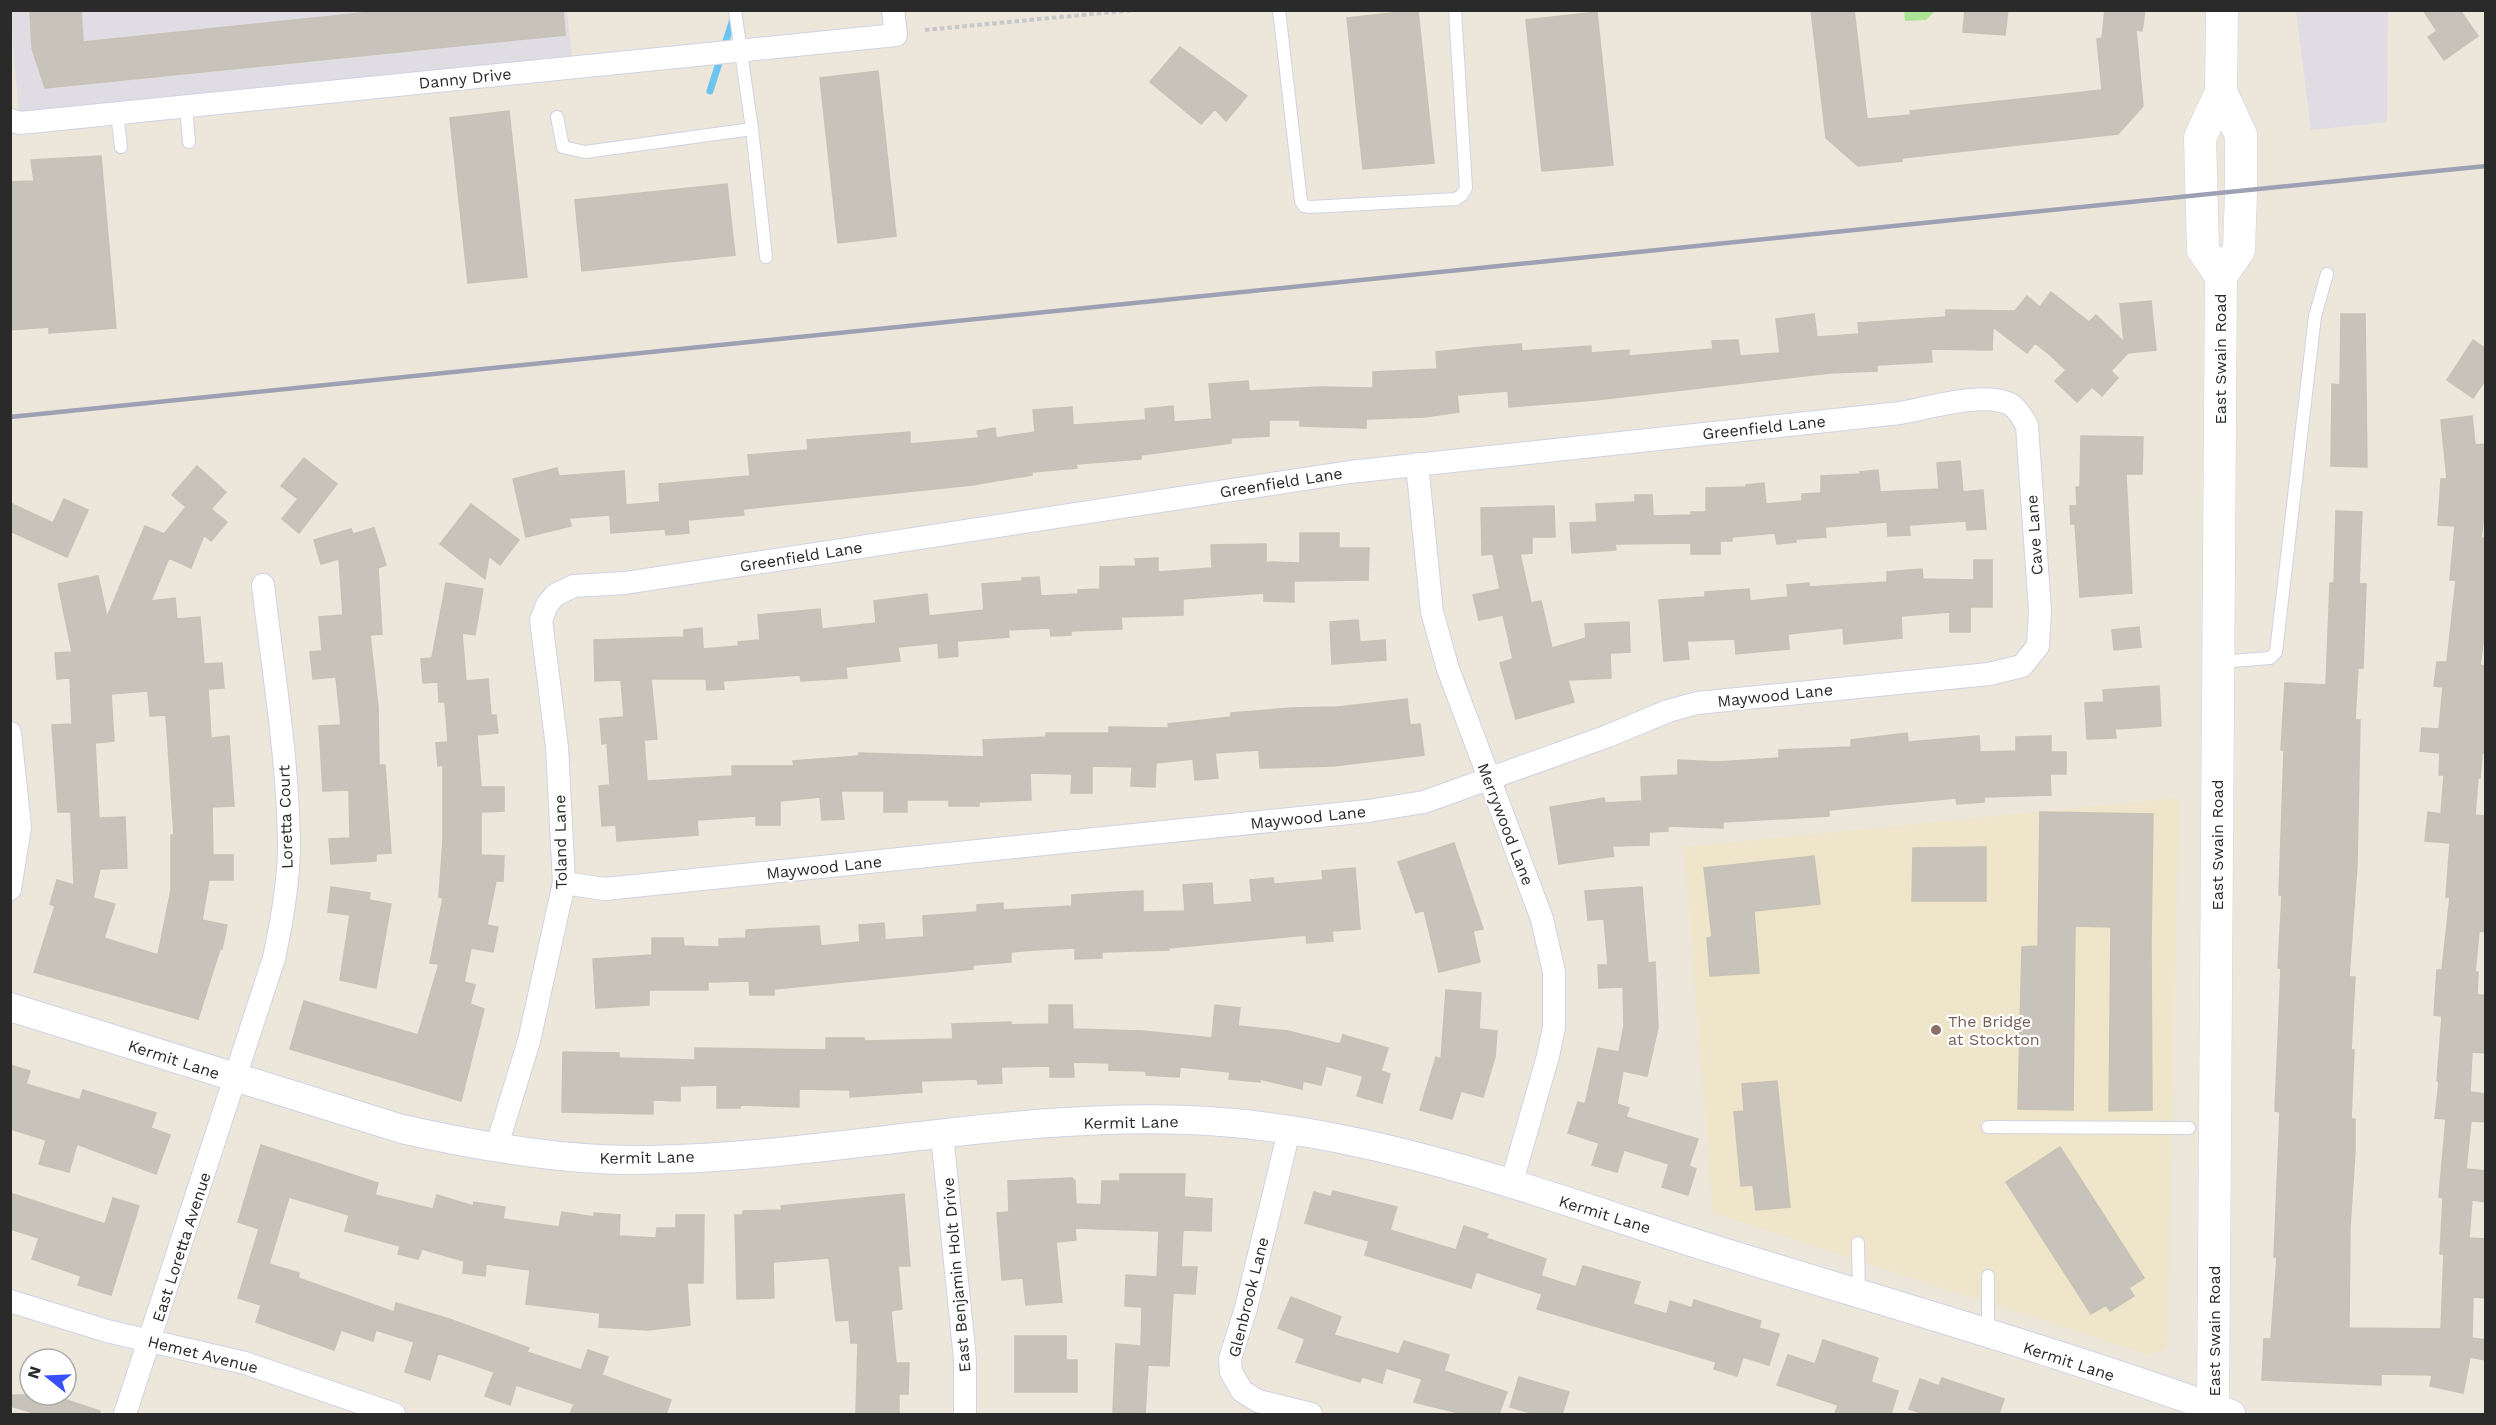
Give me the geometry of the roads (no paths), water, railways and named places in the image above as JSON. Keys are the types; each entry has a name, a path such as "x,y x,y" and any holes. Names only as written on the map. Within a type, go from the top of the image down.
{"main road":[{"name":"East Swain Road","path":"2219,1412 2218,662 2221,276 2204,250 2200,138 2222,92 2222,10"}],"street":[{"name":"Danny Drive","path":"10,120 20,123 896,35 893,10"},
{"name":"Greenfield Lane","path":"547,605 555,595 574,586 625,583 1350,472 1900,413 1980,399 1995,399 2011,404 2020,414"},
{"name":"Cave Lane","path":"2020,414 2027,426 2030,439 2031,503 2040,610 2038,646 2031,656"},
{"name":"Merrywood Lane","path":"1417,464 1432,612 1448,669 1542,919 1554,972 1554,1027 1548,1056 1511,1185"},
{"name":"Loretta Court","path":"235,1078 274,958 285,906 289,847 286,790 263,585"},
{"name":"Toland Lane","path":"497,1145 530,1041 564,884 556,736 540,629 547,605"},
{"name":"Maywood Lane","path":"564,884 605,889 1368,811 1424,802 1608,736 1668,711 1697,703 1989,674 2022,666 2031,656"},
{"path":"10,734 20,826 10,889"},
{"name":"Kermit Lane","path":"10,1007 402,1129 444,1138 581,1158 636,1160 777,1153 1115,1120 1210,1121 1289,1131 1388,1148 1859,1294 2219,1412"},
{"name":"East Loretta Avenue","path":"125,1414 235,1078"},
{"name":"Glenbrook Lane","path":"1289,1131 1246,1308 1230,1359 1232,1372 1242,1391 1258,1401 1311,1414"},
{"name":"East Benjamin Holt Drive","path":"942,1136 965,1359 965,1414"},
{"name":"Hemet Avenue","path":"10,1301 107,1331 245,1363 394,1414"}],"lane":[{"path":"735,10 739,51 752,129 766,257"},
{"path":"1279,10 1301,201 1304,206 1310,207 1456,199 1462,195 1466,188 1455,10"},
{"path":"186,106 189,142"},
{"path":"117,113 121,147"},
{"path":"557,117 563,147 585,152 752,129"},
{"path":"2218,662 2270,658 2276,652 2315,316 2327,274"},
{"path":"1988,1127 2189,1128"},
{"path":"1858,1243 1859,1294"},
{"path":"1988,1276 1988,1335"}],"waterway":[{"path":"710,91 733,19"}],"railway":[{"path":"10,417 2486,166"}],"place":[{"name":"The Bridge at Stockton","path":"1936,1030"}]}
